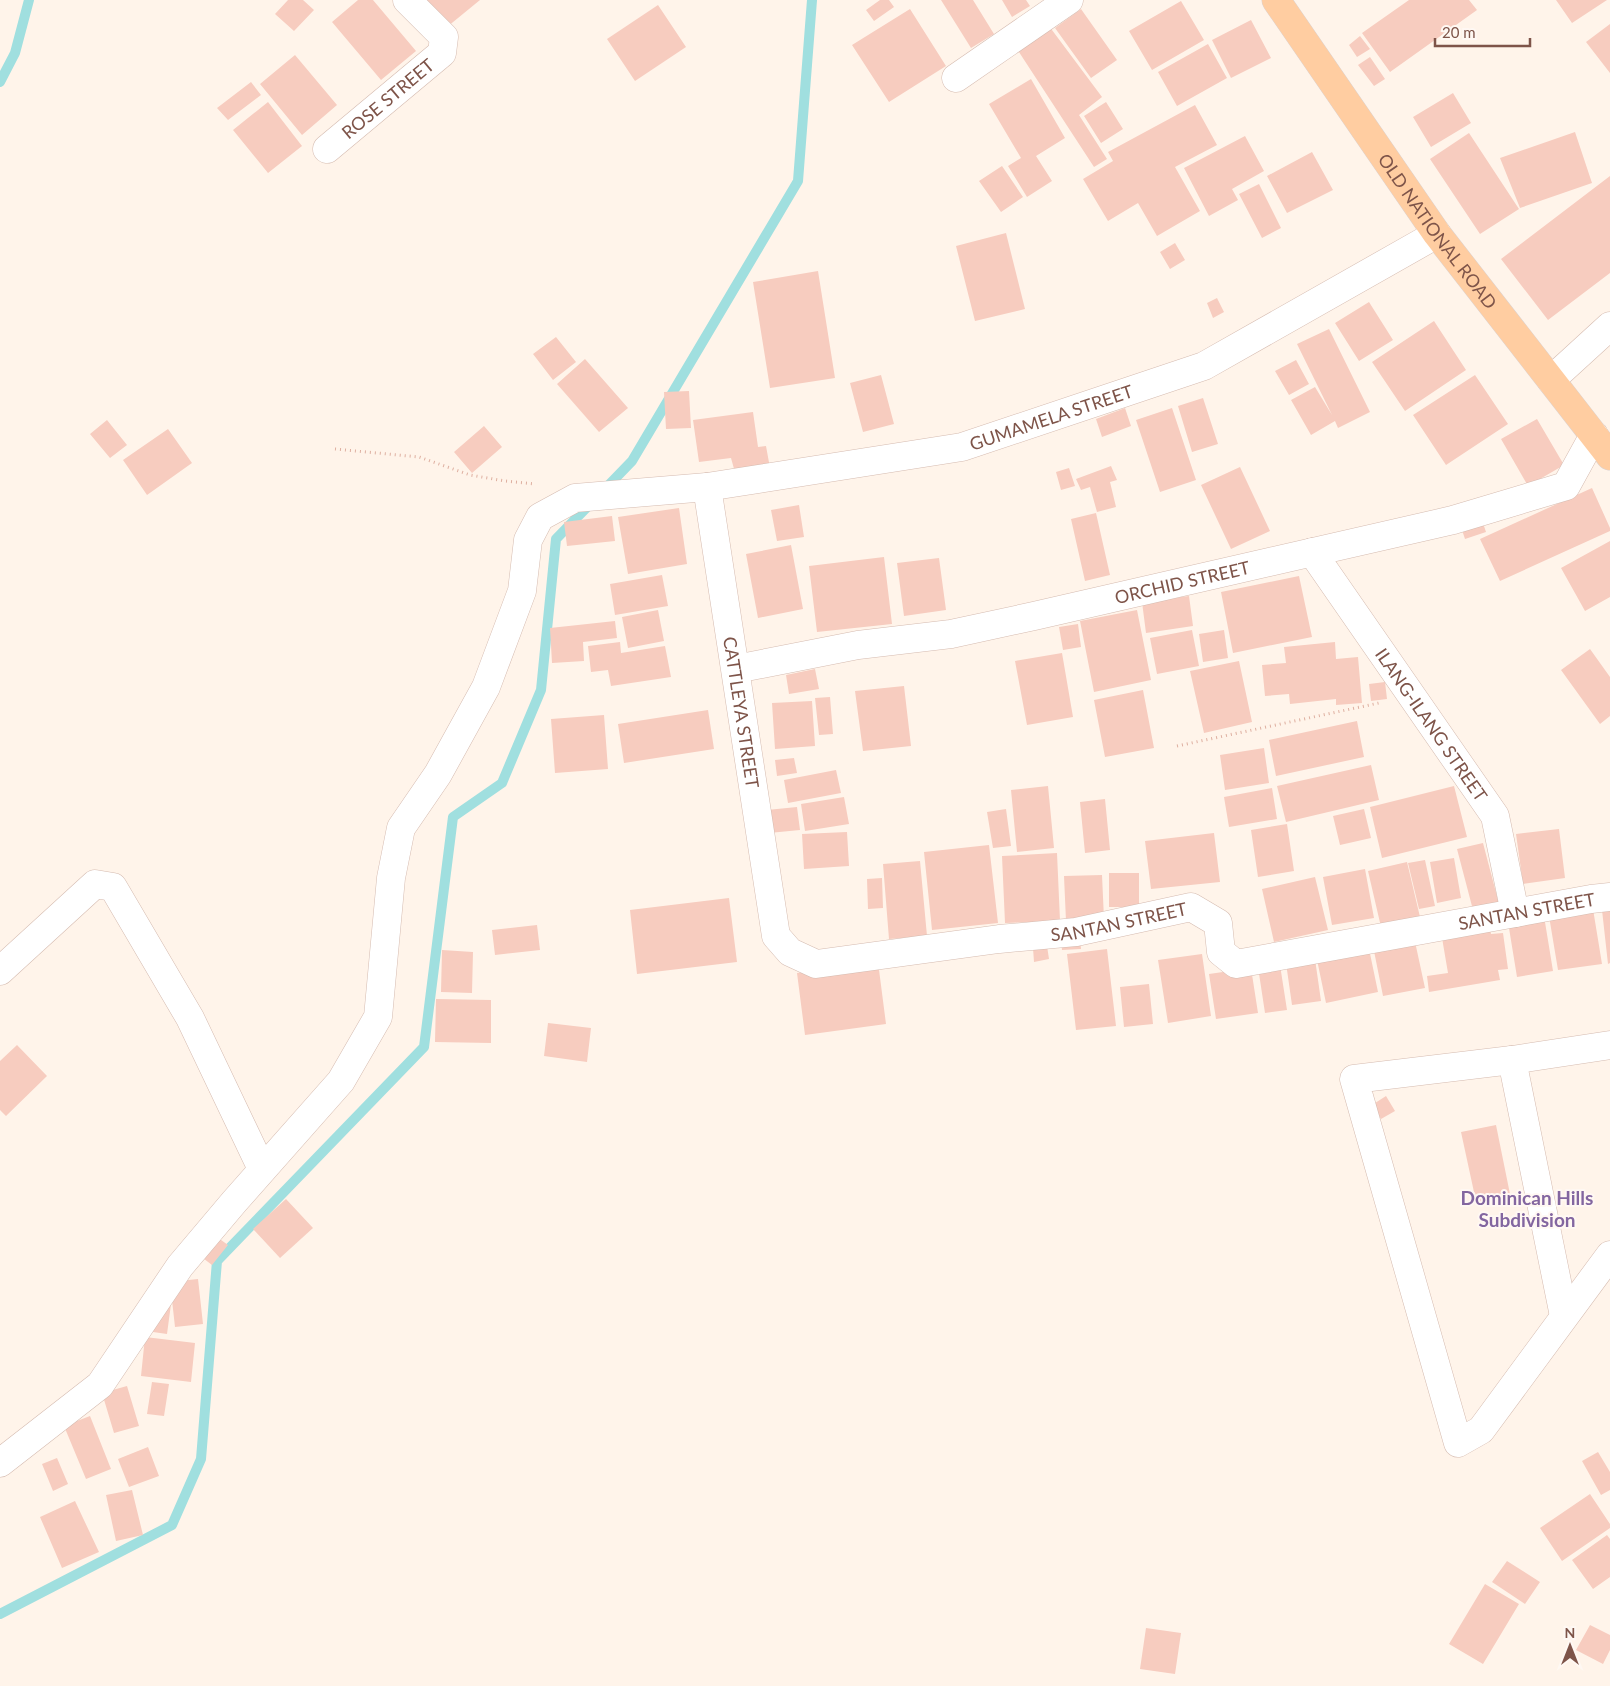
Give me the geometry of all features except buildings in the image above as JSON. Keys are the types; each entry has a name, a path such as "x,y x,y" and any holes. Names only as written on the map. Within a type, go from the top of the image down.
{"main road":[{"name":"OLD NATIONAL ROAD","path":"1276,0 1437,234 1602,445"}],"street":[{"name":"ROSE STREET","path":"328,149 442,53 444,37 407,0"},
{"path":"956,78 1069,0"},
{"name":"GUMAMELA STREET","path":"568,502 707,487 962,447 1204,366 1437,234"},
{"path":"1551,380 1610,326"},
{"name":"ORCHID STREET","path":"736,669 858,645 951,634 1187,582 1453,520 1566,486 1602,445"},
{"name":"CATTLEYA STREET","path":"707,487 776,936"},
{"path":"0,1463 100,1385 180,1266 341,1081 378,1017 391,878 401,828 438,774 486,687 522,592 528,540 540,517 568,502"},
{"name":"ILANG-ILANG STREET","path":"1312,552 1494,816 1515,913"},
{"path":"0,971 96,884 113,887 190,1018 262,1170"},
{"name":"SANTAN STREET","path":"776,936 790,952 816,964 999,939 1076,932 1191,907 1218,923 1220,952 1236,964 1610,897"},
{"path":"1610,1045 1512,1060 1354,1080 1458,1443 1481,1430 1610,1255"},
{"path":"1512,1060 1564,1316"}],"path":[{"path":"335,449 419,457 470,475 537,484 552,490 568,502"},
{"path":"1177,746 1412,696"}],"waterway":[{"path":"0,82 15,53 29,0"},
{"path":"603,491 632,461 798,181 812,0"},
{"path":"0,1614 172,1525 201,1459 217,1261 424,1047 453,817 502,783 541,690 556,539 593,501"}],"district":[{"name":"Dominican Hills Subdivision","path":"1527,1208"}]}
